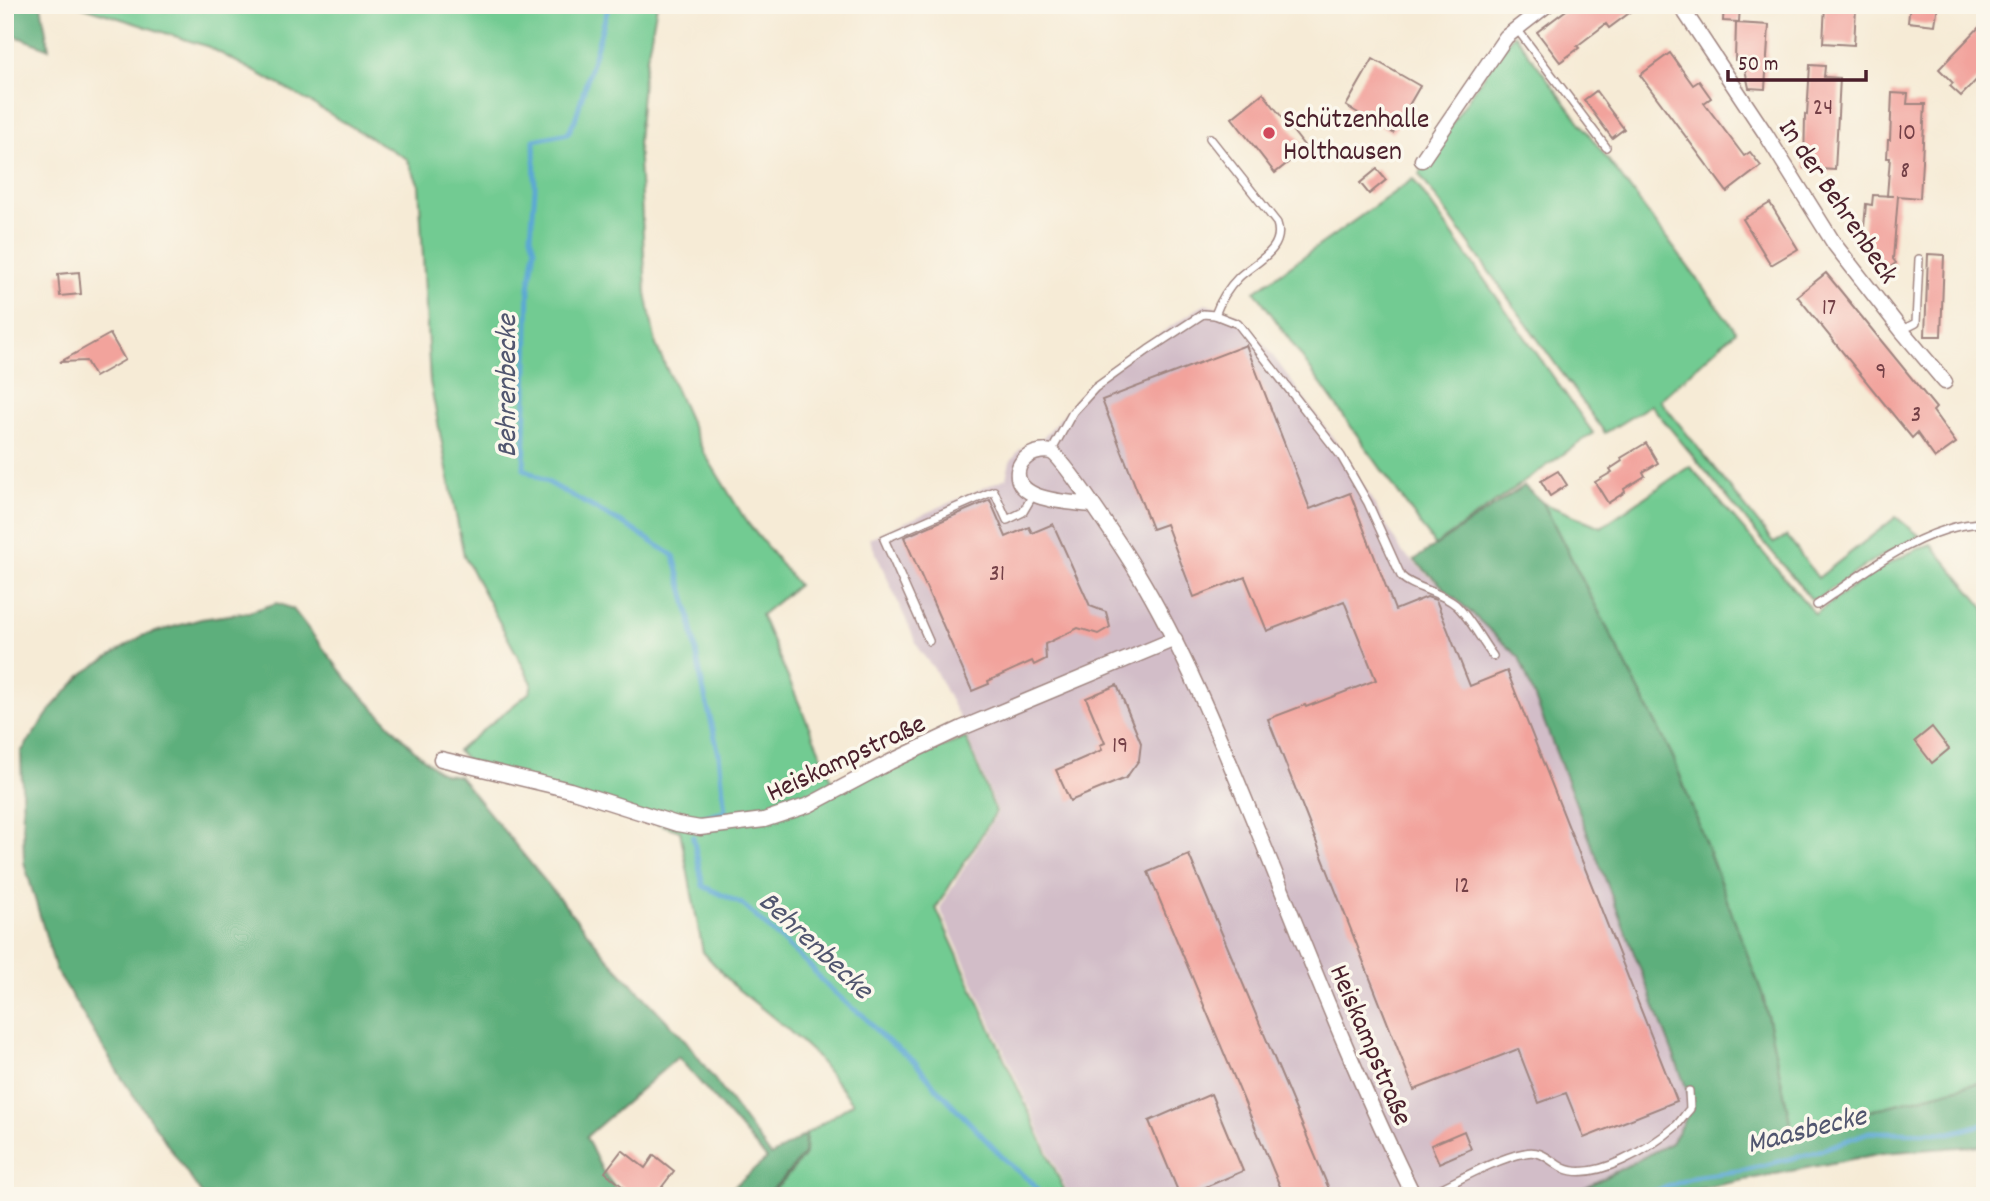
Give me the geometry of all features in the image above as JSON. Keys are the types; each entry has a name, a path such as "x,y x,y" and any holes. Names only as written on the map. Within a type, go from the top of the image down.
{"street":[{"name":"In der Behrenbeck","path":"1679,5 1765,133 1835,245 1945,382"},
{"path":"1422,160 1506,37 1543,6"},
{"path":"1051,452 1037,452 1021,463 1018,472 1023,488 1043,498 1092,505"},
{"name":"Heiskampstraße","path":"1051,452 1060,459 1136,571 1175,639 1240,788 1356,1070 1414,1196"},
{"name":"Heiskampstraße","path":"441,760 570,790 677,824 699,828 764,820 809,805 962,728 1175,639"}],"lane":[{"path":"1517,29 1606,147"},
{"path":"1210,138 1277,223 1280,232 1279,241 1238,278 1221,299 1215,315"},
{"path":"1902,331 1916,323 1919,259"},
{"path":"1051,452 1073,412 1095,388 1148,350 1203,314 1215,315 1238,324 1341,456 1368,503 1401,576 1407,583 1436,592 1456,605 1493,656"},
{"path":"929,641 884,540 994,491 1007,520 1023,512 1033,495"},
{"path":"1817,606 1874,566 1916,542 1948,529 1985,522"},
{"path":"1425,1196 1508,1158 1528,1152 1544,1154 1564,1168 1577,1171 1603,1168 1616,1163 1677,1125 1690,1109 1689,1091"}],"shaded area":[{"path":"1205,304 1236,314 1265,345 1346,456 1402,552 1519,657 1693,1105 1671,1143 1569,1196 1069,1196 940,908 998,812 960,719 935,670 920,651 869,538 1006,478 1010,462 1020,449 1043,437 1092,383 1125,357"}],"green space":[{"path":"5,5 41,5 49,49 5,32"},
{"path":"78,5 657,5 643,78 638,142 646,293 656,345 703,451 746,521 798,585 761,615 835,787 966,738 996,812 936,908 1067,1196 766,1196 805,1155 806,1134 853,1103 813,1053 734,986 703,952 680,831 467,760 457,751 530,692 532,683 464,556 430,382 419,185 407,159 209,47"},
{"path":"1514,34 1736,331 1660,400 1774,543 1787,536 1818,578 1896,517 1920,536 1874,560 1817,599 1811,599 1651,405 1605,433 1419,174"},
{"path":"1413,179 1593,433 1435,545 1255,291"},
{"path":"1690,466 1815,614 1885,566 1931,544 1985,609 1985,1081 1792,1131 1763,996 1673,757 1543,503 1601,527"},
{"path":"1524,486 1543,503 1673,757 1763,996 1792,1131 1985,1081 1985,1145 1883,1153 1688,1191 1679,1196 1569,1196 1671,1143 1693,1105 1519,657 1414,560"},
{"path":"277,603 293,609 350,683 415,751 437,770 459,776 613,964 686,1041 771,1156 805,1135 804,1154 764,1196 728,1196 727,1192 767,1159 678,1057 586,1137 602,1170 621,1196 203,1196 121,1077 56,970 24,862 21,752 54,705 84,673 142,636 201,619 249,612"}],"building":[{"path":"1573,5 1640,5 1609,28 1606,24 1560,62 1537,32"},
{"path":"1724,5 1740,5 1739,22 1723,21"},
{"path":"1825,5 1856,7 1854,45 1823,43"},
{"path":"1910,5 1938,5 1935,25 1908,22"},
{"path":"1985,21 1985,71 1961,96 1950,86 1953,83 1939,69"},
{"path":"1736,23 1769,25 1765,89 1749,88 1743,60 1735,60"},
{"path":"1670,53 1693,85 1699,81 1711,98 1704,103 1744,156 1750,152 1761,166 1727,192 1640,75"},
{"path":"1373,59 1420,86 1393,133 1346,106"},
{"path":"1810,65 1825,66 1824,77 1840,78 1835,170 1804,168 1805,114 1807,115"},
{"path":"1596,91 1624,129 1612,138 1584,100"},
{"name":"Schützenhalle Holthausen","path":"1263,93 1306,148 1275,173 1232,118"},
{"path":"1892,93 1908,94 1907,104 1925,104 1920,198 1898,196 1893,259 1896,263 1883,272 1868,251 1862,250 1866,204 1872,205 1873,195 1887,196"},
{"path":"1377,169 1386,180 1369,194 1360,183"},
{"path":"1770,203 1798,249 1771,265 1743,219"},
{"path":"1928,254 1944,255 1941,336 1925,336"},
{"path":"79,272 81,294 60,296 58,274"},
{"path":"1826,273 1936,408 1933,411 1956,443 1935,458 1917,433 1912,438 1797,296"},
{"path":"110,334 125,360 95,377 86,361 60,362"},
{"path":"1246,345 1310,509 1350,493 1395,610 1427,597 1436,600 1470,686 1507,671 1677,1101 1584,1138 1566,1093 1539,1103 1518,1049 1414,1090 1268,719 1376,680 1344,601 1267,631 1245,577 1194,597 1166,524 1152,529 1102,400"},
{"path":"1646,443 1658,463 1643,472 1645,476 1608,503 1595,482 1612,472 1610,469 1622,461 1621,458"},
{"path":"1558,471 1567,485 1550,496 1541,481"},
{"path":"990,500 1006,537 1029,527 1032,533 1053,524 1090,606 1106,612 1110,627 1098,634 1078,628 1045,644 1046,659 1034,665 1032,661 972,691 904,537"},
{"path":"1117,685 1141,743 1139,760 1126,778 1070,801 1056,770 1102,750 1100,745 1105,743 1086,698"},
{"path":"1932,727 1949,749 1932,763 1915,741"},
{"path":"1189,855 1332,1196 1284,1196 1148,872"},
{"path":"1211,1094 1243,1171 1180,1196 1149,1121"},
{"path":"1464,1131 1471,1149 1439,1163 1431,1145"},
{"path":"622,1150 645,1168 654,1155 674,1171 655,1196 634,1196 605,1172"}],"waterway":[{"name":"Behrenbecke","path":"609,5 575,120 568,133 534,140 535,189 531,236 535,249 529,288 524,469 632,529 674,556 719,754 725,811 697,819"},
{"name":"Behrenbecke","path":"693,837 703,886 742,904 812,968 821,980 863,1015 880,1035 915,1062 930,1080"},
{"name":"Behrenbecke","path":"932,1083 1008,1163 1033,1183 1041,1196"},
{"name":"Maasbecke","path":"1641,1196 1698,1176 1745,1170 1813,1153 1869,1132 1950,1133 1985,1124"}],"place":[{"name":"Schützenhalle Holthausen","path":"1269,133"}]}
